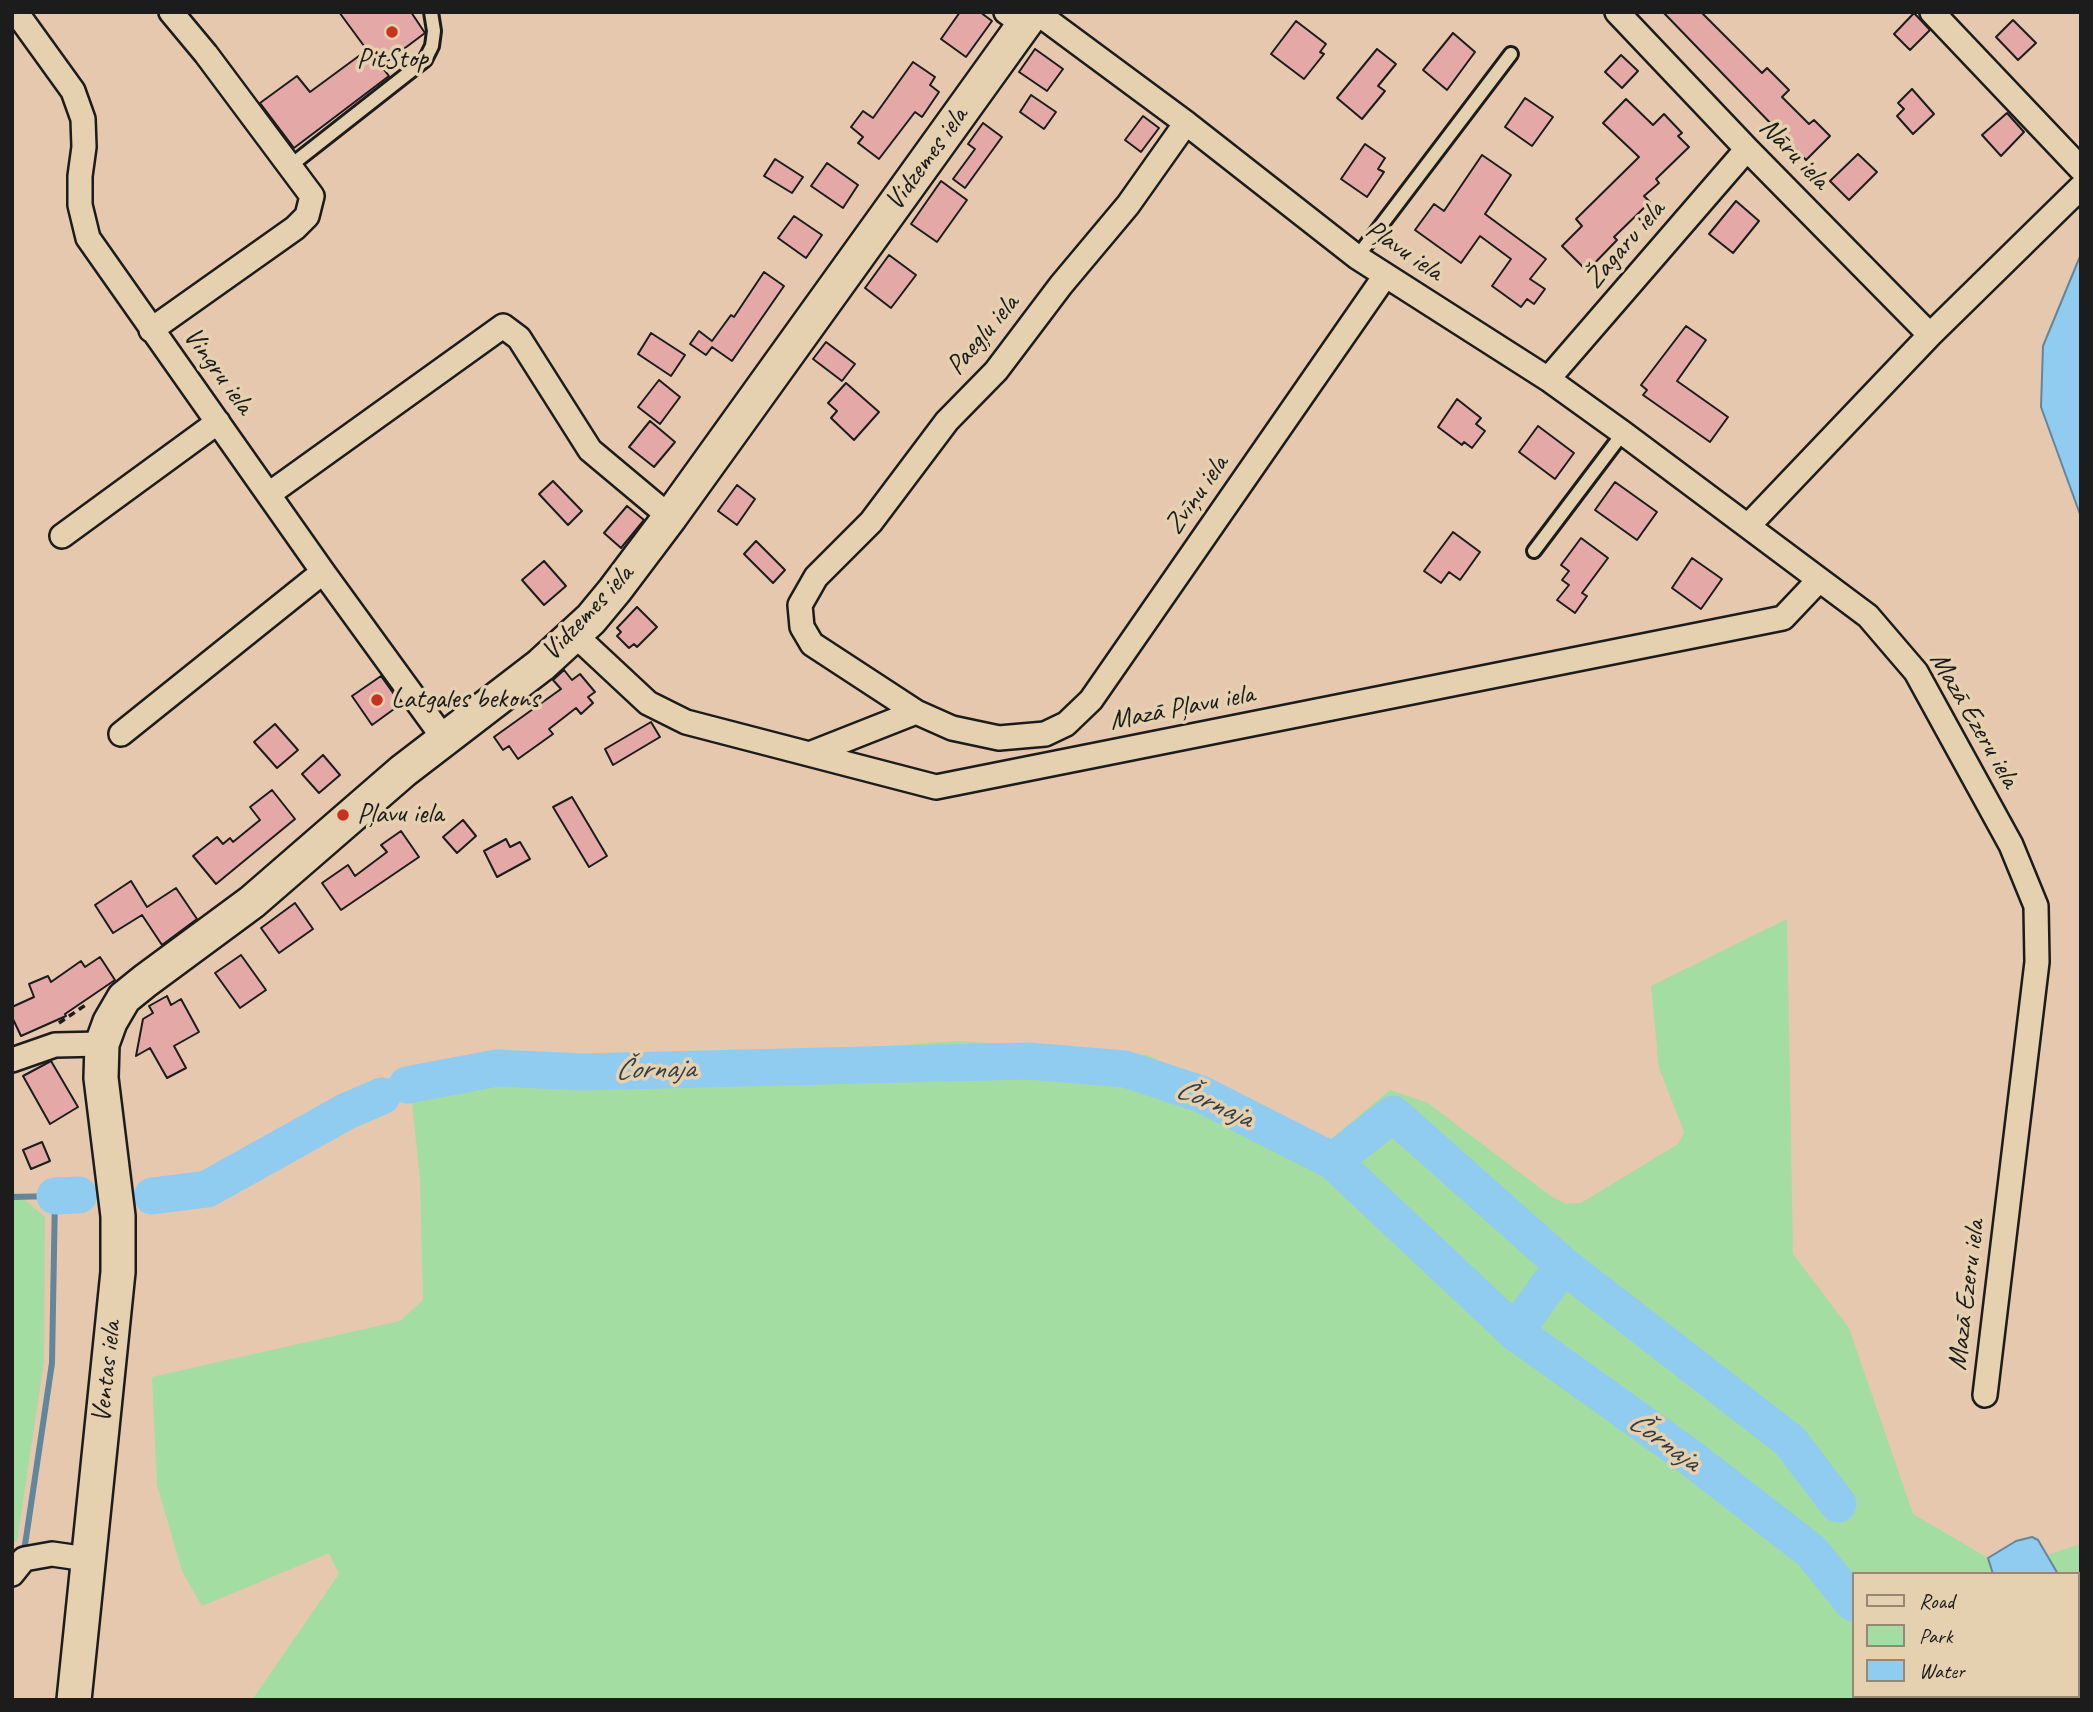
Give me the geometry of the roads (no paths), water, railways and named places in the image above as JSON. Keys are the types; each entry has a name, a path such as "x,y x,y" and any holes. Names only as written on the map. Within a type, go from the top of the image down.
{"street":[{"name":"Vingru iela","path":"16,12 72,91 83,119 85,147 80,176 80,205 88,238 445,740"},
{"path":"151,330 295,228 307,216 312,196 206,54 171,12"},
{"name":"Nāru iela","path":"1617,12 1930,335"},
{"path":"1932,12 2081,169"},
{"name":"Pļavu iela","path":"1025,16 1185,123 1357,257 1548,380 1748,526"},
{"name":"Vidzemes iela","path":"102,1044 110,1022 124,998 252,902 403,771 541,665 615,590 670,517 1025,16"},
{"name":"Paegļu iela","path":"1045,734 999,738 952,728 916,712 812,643 802,627 800,606 816,577 871,522 947,421 996,372 1061,285 1128,205 1185,123"},
{"name":"Žagaru iela","path":"1548,380 1747,149"},
{"path":"1748,526 1930,335 2081,187"},
{"name":"Zvīņu iela","path":"1045,734 1066,724 1091,700 1385,276"},
{"path":"269,494 503,326 519,338 590,450 670,517"},
{"path":"62,536 218,422"},
{"name":"Mazā Ezeru iela","path":"1748,526 1868,616 1916,673 2011,845 2036,906 2037,962 1985,1395"},
{"path":"121,734 323,572"},
{"name":"Mazā Pļavu iela","path":"574,634 648,703 686,722 936,787 1783,618 1819,580"},
{"path":"812,754 916,712"},
{"path":"12,1060 55,1045 102,1044"},
{"name":"Ventas iela","path":"74,1700 118,1272 118,1216 101,1078 102,1044"},
{"path":"12,1574 24,1559 52,1554 87,1559"}],"lane":[{"path":"290,166 425,60 433,39 431,12"},
{"path":"1357,257 1511,54"},
{"path":"1534,551 1623,433"}],"water":[{"path":"2081,254 2081,517 2041,407 2043,346"},
{"path":"2032,1537 2038,1540 2057,1572 1992,1572 1988,1558 2016,1541"}],"waterway":[{"name":"Čornaja","path":"407,1085 497,1068 582,1072 1028,1061 1125,1069 1201,1094 1333,1161 1515,1332 1691,1458 1812,1552 1852,1602"},
{"name":"Čornaja","path":"152,1196 207,1189 347,1111 382,1096"},
{"path":"1333,1161 1393,1114 1563,1265 1790,1441 1838,1504"},
{"name":"Čornaja","path":"55,1196 79,1195"},
{"path":"12,1197 55,1196 52,1363 25,1545"},
{"path":"1515,1332 1563,1265"}],"place":[{"name":"PitStop","path":"392,32"},
{"name":"Latgales bekons","path":"377,700"},
{"name":"Pļavu iela","path":"343,815"}]}
